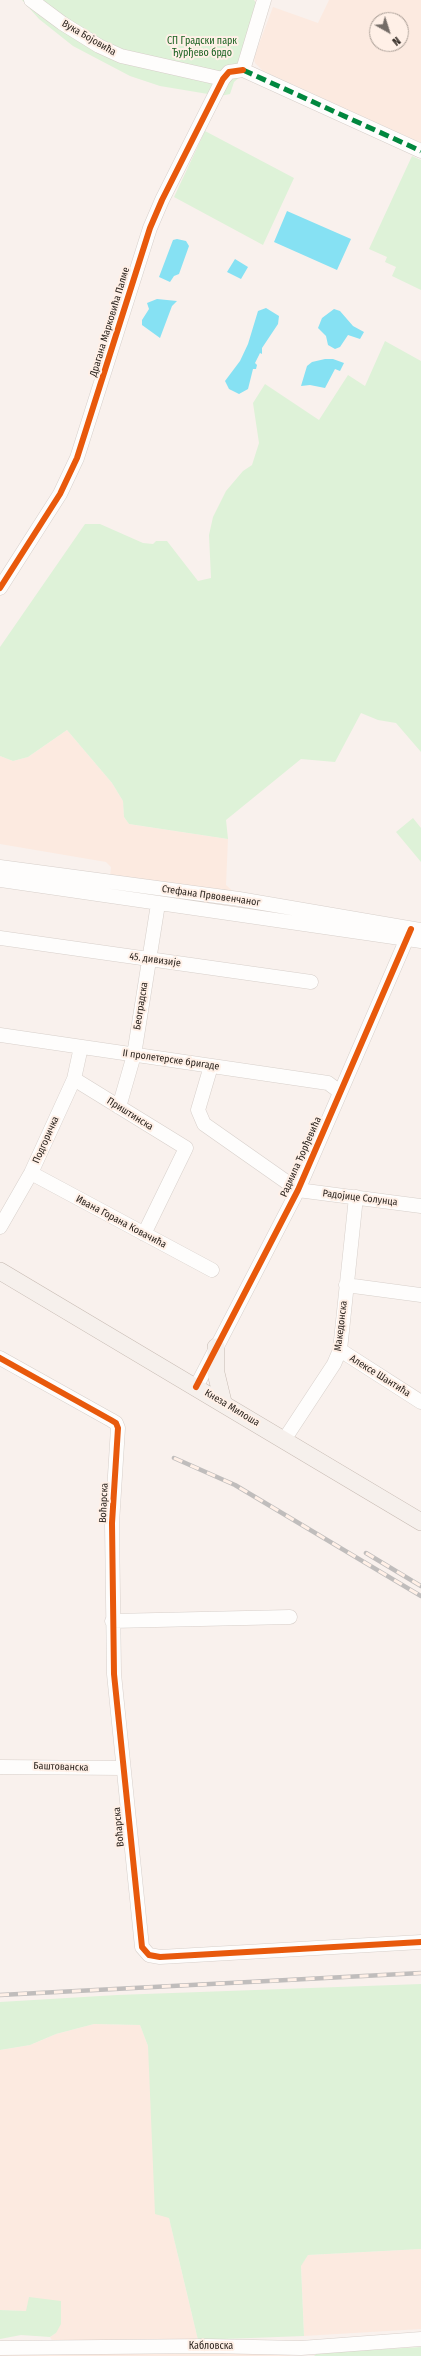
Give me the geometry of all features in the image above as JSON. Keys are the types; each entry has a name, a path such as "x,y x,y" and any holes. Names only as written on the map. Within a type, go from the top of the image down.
{"main road":[{"name":"Кнеза Милоша","path":"0,1271 223,1402 421,1522"},
{"path":"216,1347 216,1373 223,1402"}],"street":[{"name":"Вука Бојовића","path":"32,0 62,23 99,46 121,56 223,79"},
{"path":"243,70 264,0"},
{"path":"223,79 229,72 243,70 421,151"},
{"name":"Драгана Марковића Палме","path":"0,588 60,494 77,458 150,228 223,79"},
{"name":"Стефана Првовенчаног","path":"0,867 116,890 158,904 415,935"},
{"name":"Стефана Првовенчаног","path":"0,880 239,899 415,935"},
{"name":"Београдска","path":"119,1107 134,1055 158,904"},
{"name":"Радмила Ђорђевића","path":"196,1387 298,1190 340,1092 415,935"},
{"name":"45. дивизије","path":"0,938 311,982"},
{"name":"II пролетерске бригаде","path":"0,1036 328,1083 340,1092"},
{"name":"Подгоричка","path":"0,1227 31,1174 74,1079 81,1047"},
{"path":"211,1066 198,1110 204,1124 298,1190"},
{"name":"Приштинска","path":"74,1079 186,1148 144,1234"},
{"name":"Ивана Горана Ковачића","path":"31,1174 212,1270"},
{"name":"Радојице Солунца","path":"298,1190 421,1206"},
{"name":"Македонска","path":"284,1440 334,1364 340,1350 356,1197"},
{"path":"346,1286 421,1295"},
{"name":"Алексе Шантића","path":"340,1350 421,1402"},
{"name":"Воћарска","path":"0,1358 116,1423 118,1428 112,1523 112,1621 114,1674 142,1947 149,1955 160,1957 421,1942"},
{"path":"112,1621 290,1617"},
{"name":"Баштованска","path":"0,1767 123,1768"},
{"name":"Кабловска","path":"0,2348 207,2346 301,2348 421,2339"}],"shaded area":[{"path":"329,0 421,0 421,143 263,71 255,63 254,57 273,7 318,23"},
{"path":"67,730 112,783 123,801 124,817 129,824 228,839 226,885 238,896 110,876 111,867 106,862 0,844 0,756 13,761 28,757"},
{"path":"94,2024 140,2025 148,2046 169,2218 198,2340 53,2342 50,2337 56,2333 26,2311 0,2310 0,2050 30,2045 56,2034"},
{"path":"421,2249 421,2329 304,2336 301,2265 308,2255"},
{"path":"0,2354 288,2354 291,2356 0,2356"}],"green space":[{"name":"СП Градски парк Ђурђево брдо","path":"22,0 254,0 256,3 243,74 234,82 230,94 220,96 160,86 130,76 73,46 39,19"},
{"path":"205,131 294,178 263,245 174,197"},
{"path":"412,156 421,160 421,290 392,276 396,267 385,262 387,257 369,249"},
{"path":"385,341 421,361 421,752 396,723 378,720 361,713 335,762 301,759 226,820 228,839 129,824 124,817 123,801 112,783 67,730 28,757 13,761 0,756 0,647 85,524 100,524 143,543 153,544 156,541 167,541 198,581 211,578 209,535 213,517 226,491 243,471 252,465 259,443 253,403 265,384 319,420 348,375 365,386"},
{"path":"413,818 421,828 421,862 396,832"},
{"path":"421,1984 421,2249 308,2255 301,2266 304,2336 198,2340 169,2218 155,2214 148,2046 140,2025 94,2024 56,2034 30,2045 0,2050 0,2002 117,1995"},
{"path":"29,2297 61,2301 61,2324 56,2333 50,2337 21,2335 0,2339 0,2310 26,2311"},
{"path":"421,2347 421,2356 314,2356 317,2353"}],"water":[{"path":"287,211 351,239 337,270 274,242"},
{"path":"177,239 186,241 189,246 179,274 174,276 170,282 159,277 173,240"},
{"path":"235,259 248,267 241,279 227,272"},
{"path":"157,299 177,301 172,306 160,338 142,325 142,320 149,309 147,303"},
{"path":"266,308 279,316 278,324 262,348 262,354 260,353 255,363 257,365 256,369 253,369 248,389 239,394 229,389 225,381 240,361 248,344 258,311"},
{"path":"334,309 340,311 353,326 364,332 360,339 348,335 340,347 335,349 328,345 326,336 318,328 322,318"},
{"path":"333,359 344,363 340,371 335,369 325,388 310,385 301,386 307,366 312,362"}],"railway":[{"path":"174,1458 235,1485 421,1596"},
{"path":"366,1553 421,1586"},
{"path":"0,1995 421,1973"}],"marked path":[{"path":"243,70 421,151"}],"cycle path":[{"path":"0,588 60,494 77,458 150,228 162,200 223,79 229,72 243,70"},
{"path":"196,1387 298,1190 411,929"},
{"path":"0,1358 111,1420 116,1423 118,1428 112,1523 114,1674 142,1947 149,1955 160,1957 421,1942"}]}
